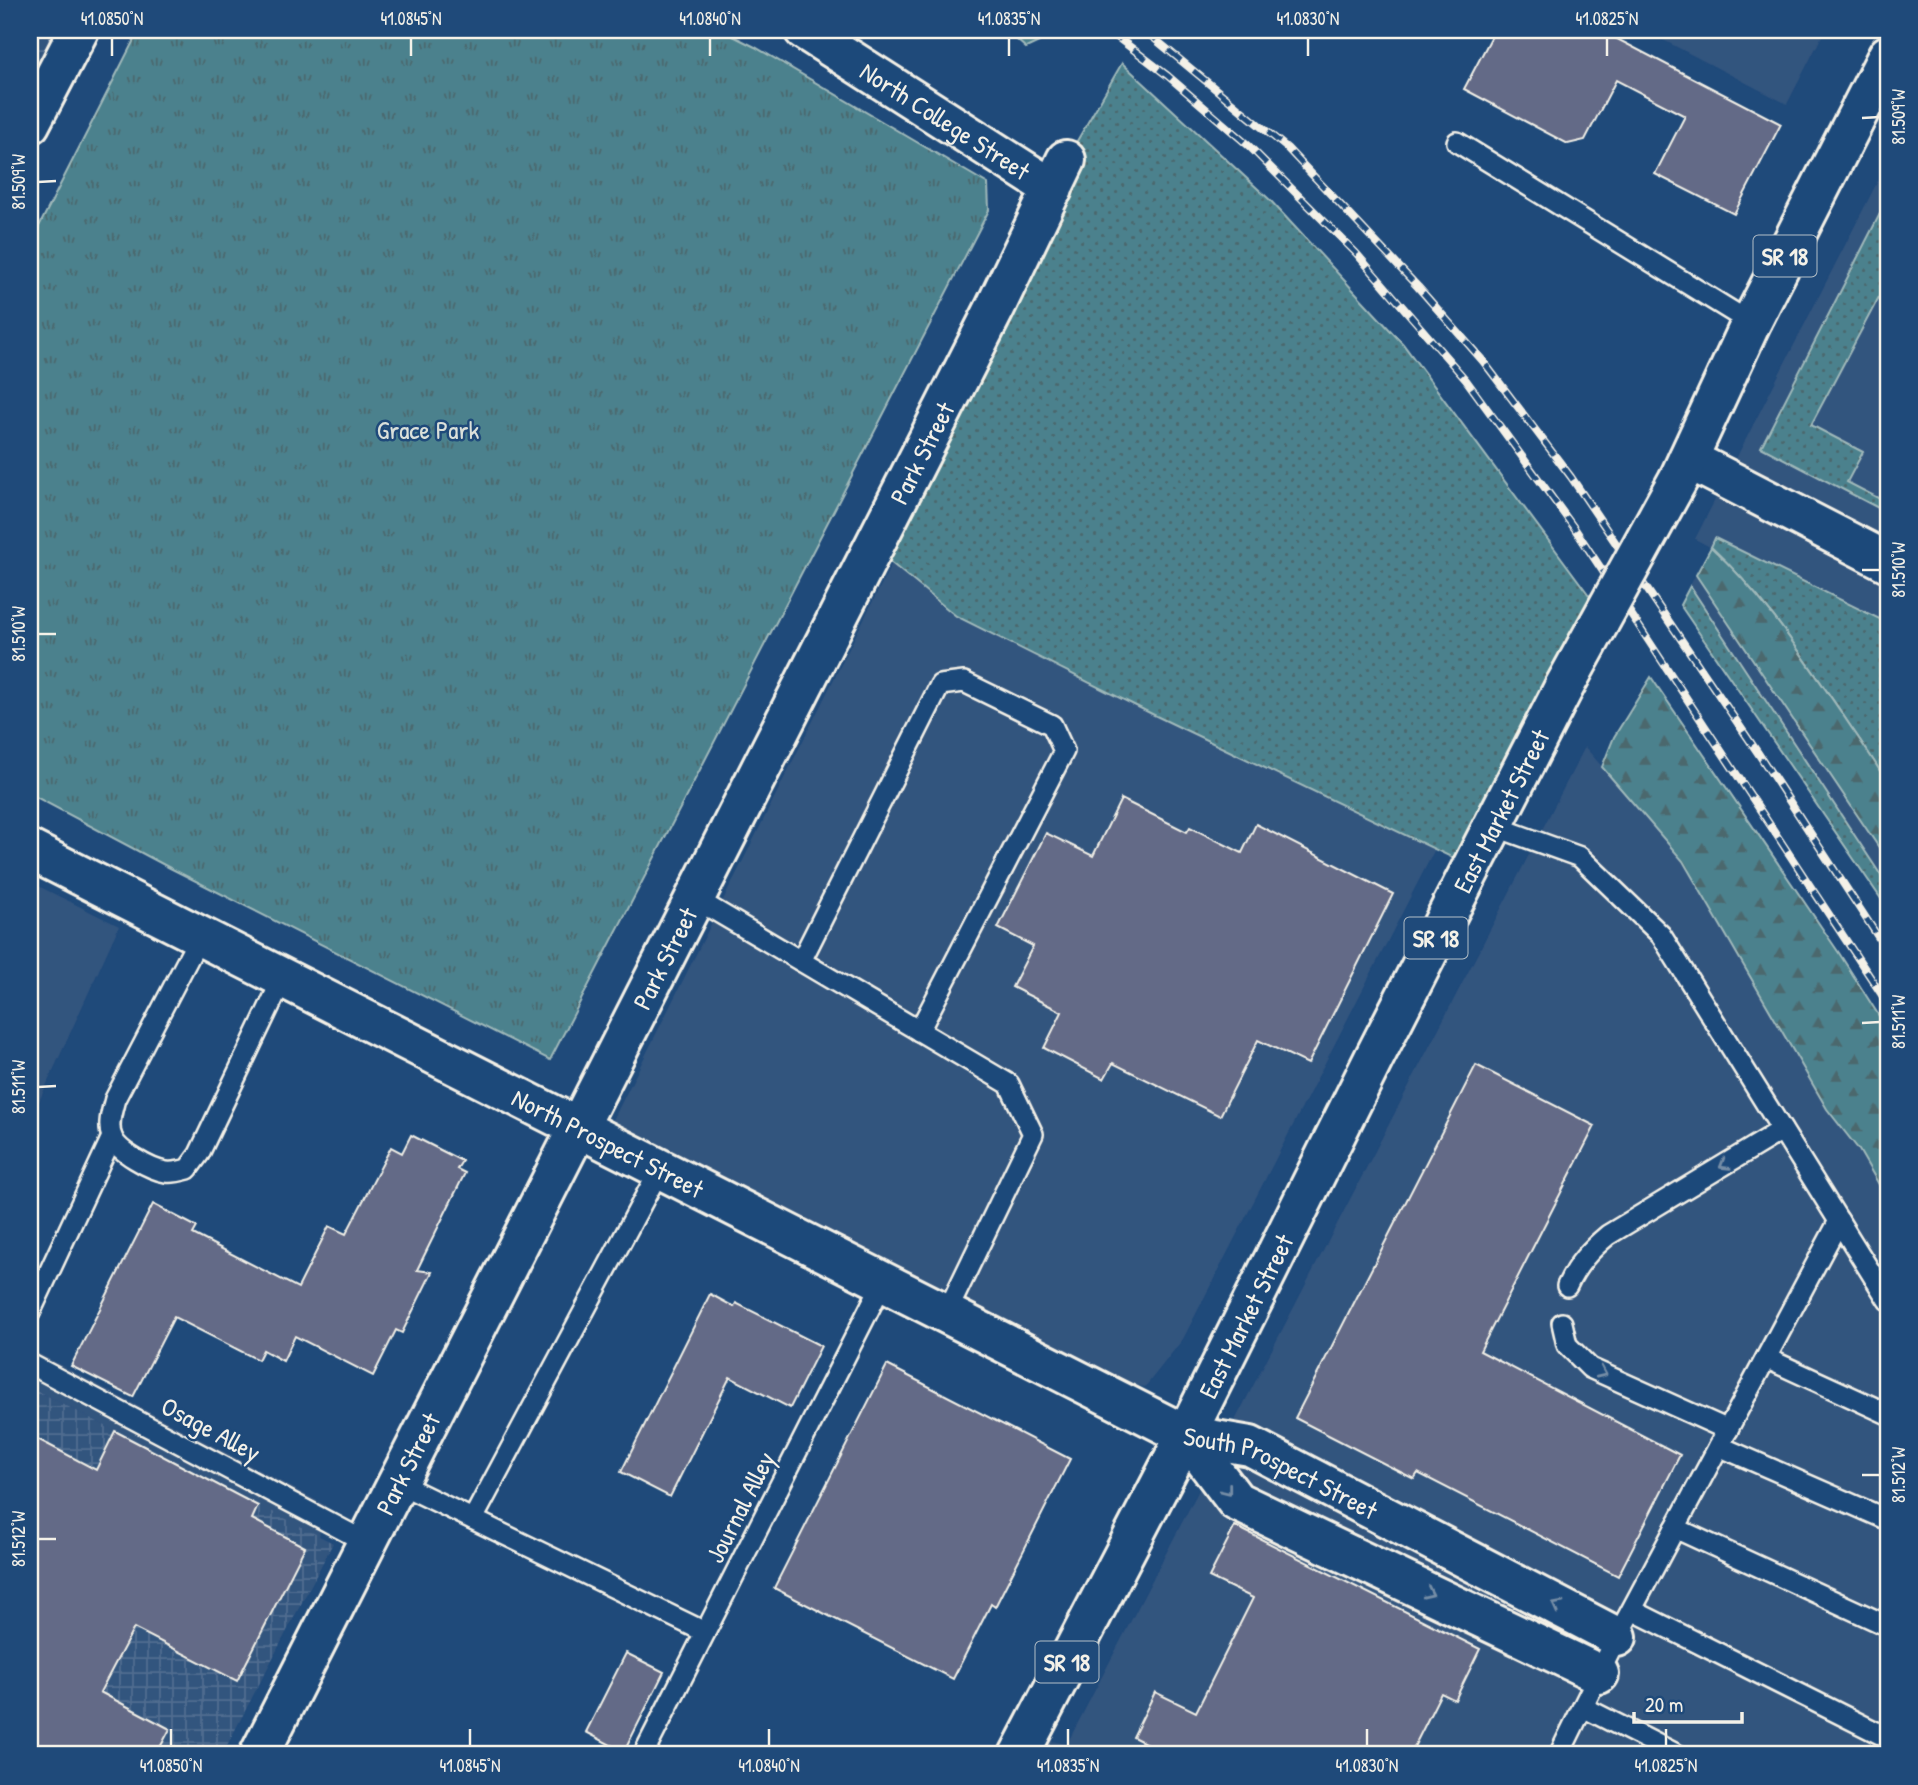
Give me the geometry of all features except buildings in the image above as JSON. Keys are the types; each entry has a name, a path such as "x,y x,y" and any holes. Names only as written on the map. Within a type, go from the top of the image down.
{"street":[{"path":"30,124 79,30"},
{"name":"North College Street","path":"804,30 1059,175"},
{"name":"East Market Street","path":"1019,1755 1186,1435 1374,1058 1564,687 1684,469 1751,323 1888,55"},
{"name":"Park Street","path":"259,1755 988,322 1059,175"},
{"path":"1684,469 1888,562"},
{"name":"North Prospect Street","path":"30,850 1186,1435"},
{"name":"South Prospect Street","path":"1186,1435 1250,1446 1624,1623"},
{"name":"South Prospect Street","path":"1186,1435 1236,1501 1591,1690"}],"lane":[{"path":"1457,142 1751,323"},
{"path":"801,961 940,685 964,682 1052,725 1064,751 919,1031"},
{"path":"1494,826 1580,857 1661,934 1888,1300"},
{"path":"694,898 1009,1084 1033,1134 946,1314"},
{"path":"30,1313 112,1137 110,1119 114,1099 200,936"},
{"path":"112,1137 122,1149 153,1170 169,1173 188,1169 199,1154 282,978"},
{"path":"1567,1286 1586,1253 1608,1234 1782,1130"},
{"path":"473,1519 660,1169"},
{"path":"1559,1755 1624,1623 1839,1222"},
{"name":"Journal Alley","path":"643,1755 883,1282"},
{"path":"1562,1324 1567,1345 1590,1368 1888,1520"},
{"path":"1766,1357 1888,1414"},
{"name":"Osage Alley","path":"30,1364 366,1542"},
{"path":"396,1482 705,1632"},
{"path":"1675,1528 1888,1626"},
{"path":"1624,1623 1888,1738"},
{"path":"1591,1690 1678,1755"}],"shaded area":[{"path":"30,30 63,30 30,93"},
{"path":"1644,30 1825,30 1787,104"},
{"path":"1888,161 1888,909 1680,605 1710,547 1695,539"},
{"path":"892,563 956,616 1152,714 1435,849 1183,1339 1145,1387 1116,1381 613,1120"},
{"path":"1585,747 1683,861 1827,1109 1859,1150 1888,1200 1888,1755 1032,1755 1040,1739 1067,1744"},
{"path":"30,882 119,926 30,1121"},
{"path":"30,1349 325,1505 319,1537 30,1387"},
{"path":"30,1387 333,1543 222,1755 30,1755"}],"green space":[{"name":"Grace Park","path":"139,30 721,30 755,47 988,184 989,210 550,1060 170,868 30,794 30,244"},
{"path":"1006,30 1034,30 1039,42 1026,48"},
{"path":"1122,63 1270,200 1403,344 1603,614 1474,868 1152,714 956,616 873,548 1066,160"},
{"path":"1888,198 1888,280 1811,425 1863,452 1847,482 1888,503 1888,513 1761,447"},
{"path":"1715,538 1888,623 1888,777 1880,771 1780,626 1748,585 1711,547"},
{"path":"1711,547 1748,585 1780,626 1880,771 1888,777 1888,861 1696,575"},
{"path":"1690,586 1888,886 1888,909 1680,605"},
{"path":"1651,677 1839,953 1888,1030 1888,1200 1859,1150 1827,1109 1683,861 1602,767 1614,737"}],"railway":[{"path":"1108,30 1168,76 1249,146 1356,253 1466,380 1575,529 1888,1004"},
{"path":"1144,30 1287,148 1418,287 1483,361 1571,477 1758,753 1888,952"}]}
